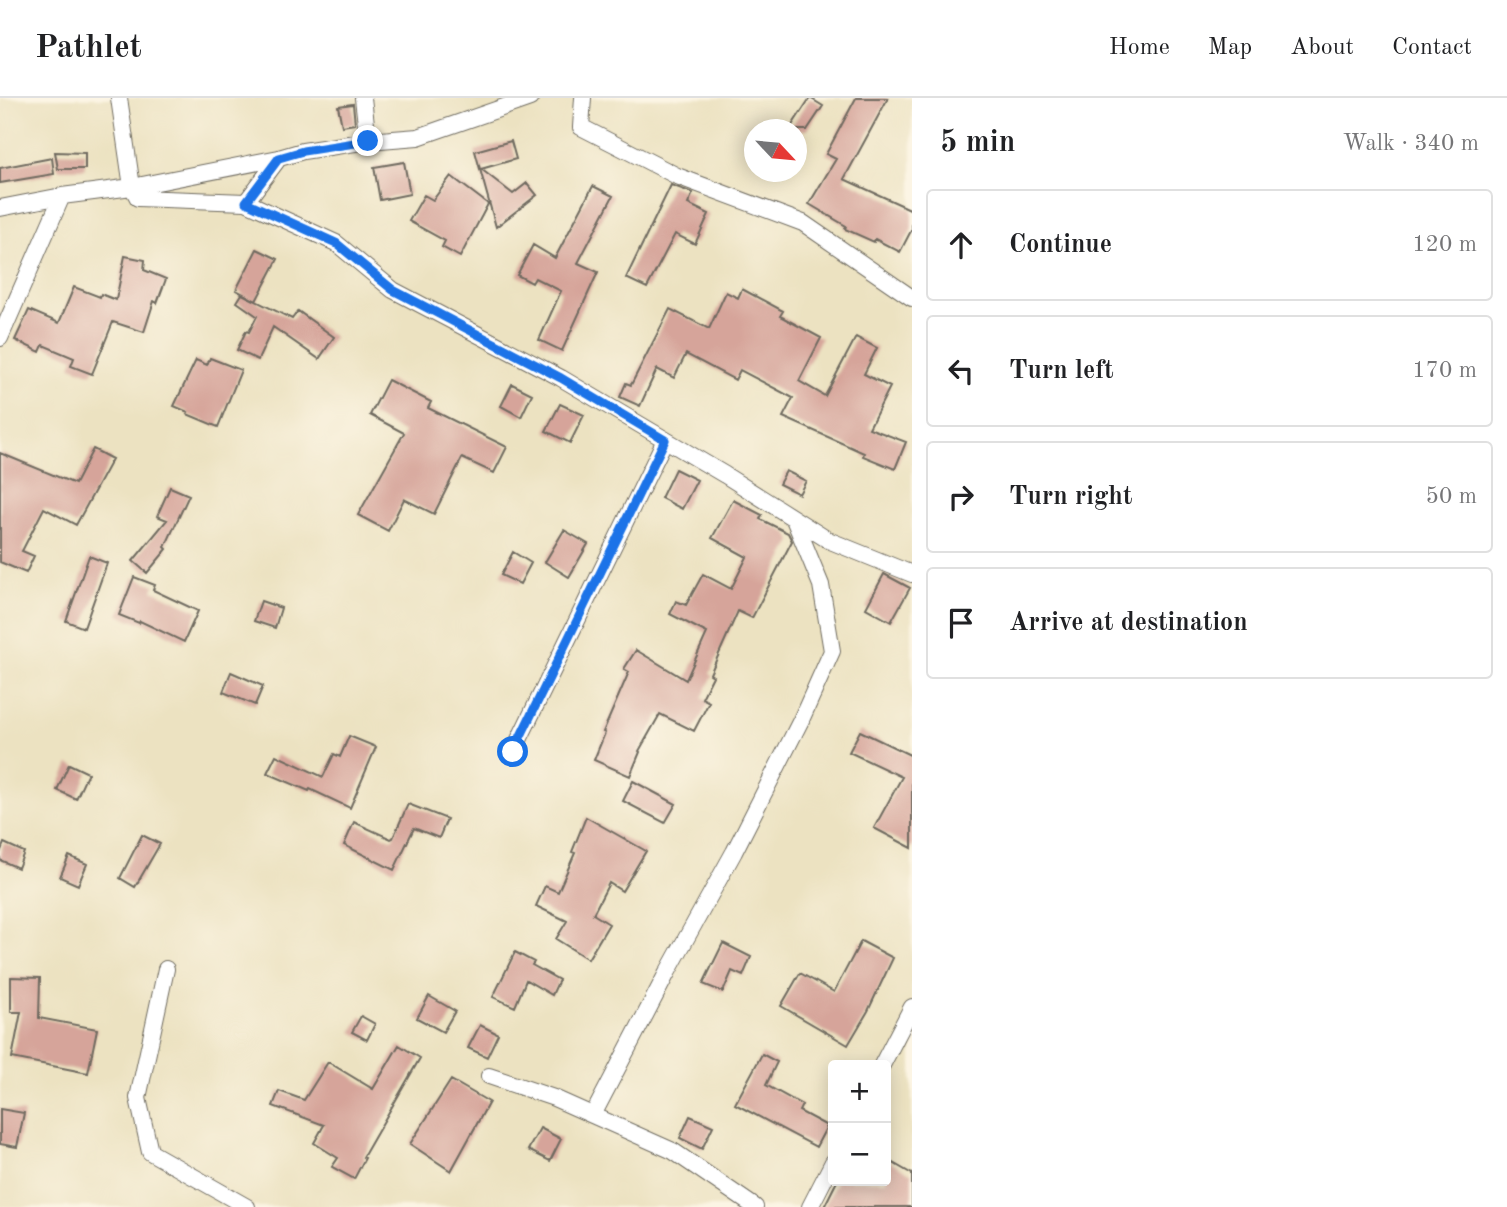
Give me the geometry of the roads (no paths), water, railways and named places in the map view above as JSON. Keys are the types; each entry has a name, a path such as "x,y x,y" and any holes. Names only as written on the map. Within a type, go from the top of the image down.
{"street":[{"path":"119,98 132,187 138,198 246,202 336,243 393,290 561,378 828,540 912,574"},
{"path":"363,98 368,141"},
{"path":"0,208 62,196 132,187 303,151 418,137 530,98"},
{"path":"583,98 581,127 677,176 803,223 912,298"},
{"path":"246,202 279,158"},
{"path":"0,338 62,196"},
{"path":"513,752 665,440"},
{"path":"593,1115 802,720 832,651 821,585 794,519"},
{"path":"166,969 138,1098 149,1152 247,1207"},
{"path":"885,1060 912,1007"},
{"path":"489,1076 593,1115 673,1151 755,1207"},
{"path":"810,1207 828,1171"}]}
